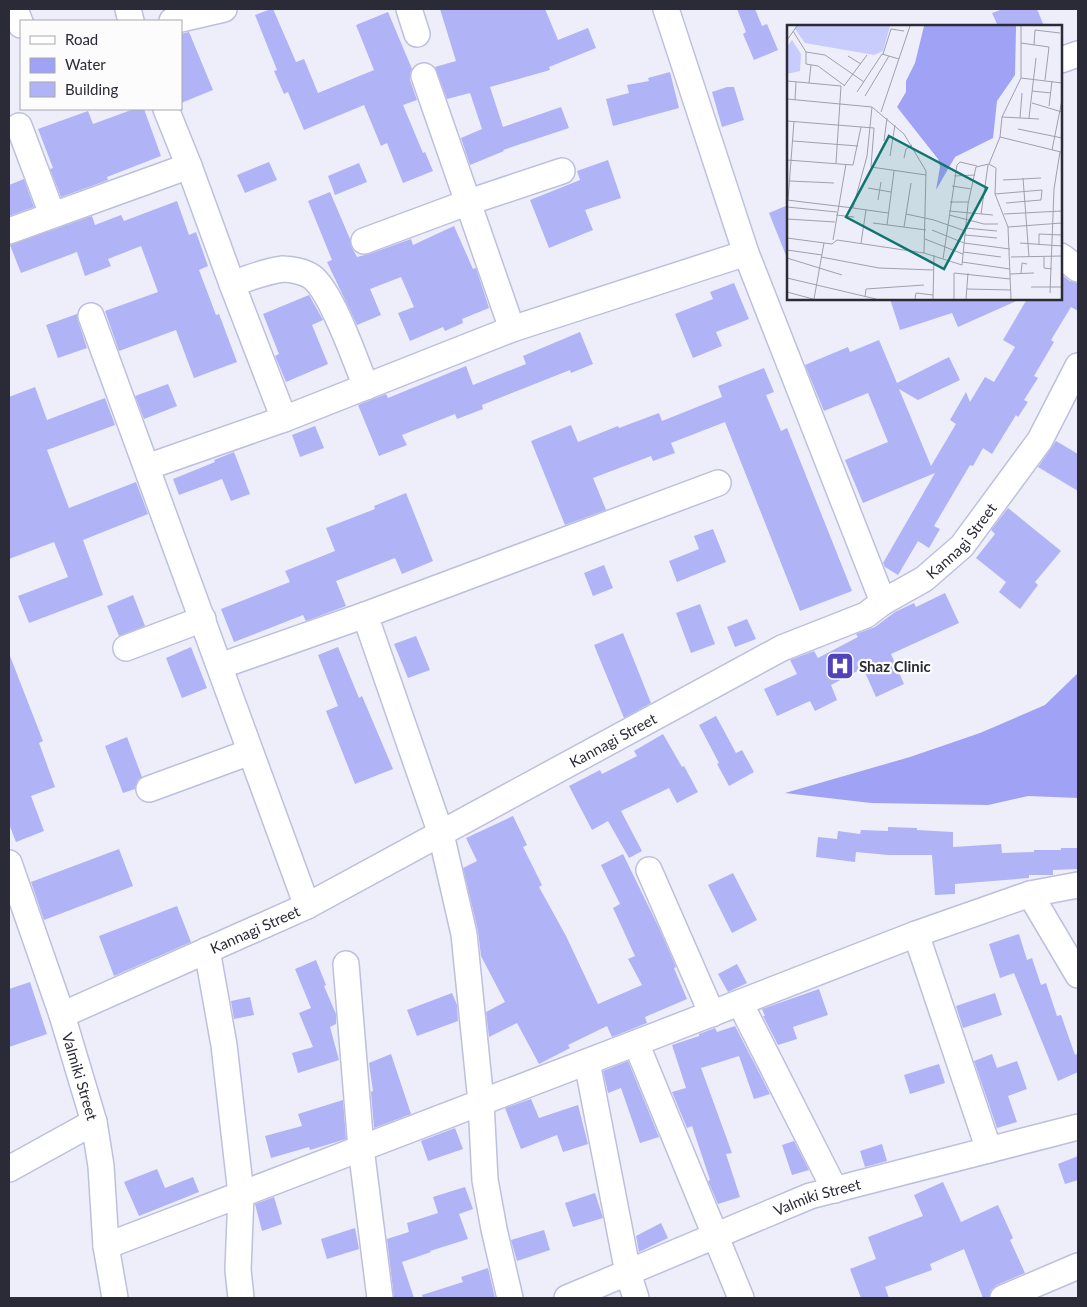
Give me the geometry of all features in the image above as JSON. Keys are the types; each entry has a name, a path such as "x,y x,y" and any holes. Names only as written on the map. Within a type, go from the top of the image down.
{"street":[{"path":"15,9 20,22"},
{"path":"176,20 224,9"},
{"path":"409,9 417,34"},
{"path":"666,9 746,253 883,602"},
{"path":"1062,60 1078,54"},
{"path":"424,76 512,329"},
{"path":"166,110 284,419"},
{"path":"19,126 52,214"},
{"path":"9,231 189,166"},
{"path":"364,241 469,202 562,172"},
{"path":"147,467 284,419 512,329 746,253"},
{"path":"1062,257 1078,269"},
{"path":"232,284 284,269 299,271 312,277 326,293 366,387"},
{"path":"91,316 308,906"},
{"name":"Kannagi Street","path":"62,1015 308,906 782,648 866,615 883,602 924,579 962,546 1040,440 1078,366"},
{"path":"220,666 365,615 718,484"},
{"path":"365,615 441,834 464,934 481,1102 485,1180 510,1298"},
{"path":"126,648 203,619"},
{"path":"150,789 250,752"},
{"name":"Valmiki Street","path":"9,863 62,1015 94,1122 101,1166 106,1246 115,1298"},
{"path":"649,870 712,1014"},
{"path":"106,1246 916,934 1030,894 1078,885"},
{"path":"1030,894 1078,975"},
{"path":"916,934 989,1150"},
{"path":"207,950 224,1045 241,1194 238,1270 241,1298"},
{"path":"346,964 361,1148 380,1298"},
{"path":"740,1002 835,1190"},
{"path":"636,1043 741,1298"},
{"path":"587,1062 628,1273 636,1298"},
{"path":"9,1169 94,1122"},
{"name":"Valmiki Street","path":"567,1298 810,1196 1078,1126"},
{"path":"1003,1298 1078,1266"}],"water":[{"path":"1078,673 1078,798 1028,796 988,805 871,803 785,793 910,757 980,733 1045,705"}],"building":[{"path":"273,9 296,62 304,59 318,93 374,70 356,25 388,12 412,69 410,80 417,100 403,105 423,153 425,152 433,171 403,183 387,143 381,146 364,105 304,130 288,92 284,94 274,71 277,70 255,15"},
{"path":"440,9 545,9 558,40 588,28 596,48 549,67 550,70 490,87 503,127 561,107 569,128 503,150 470,165 461,138 482,129 470,93 447,99 435,67 456,61"},
{"path":"737,9 755,9 762,26 767,24 778,50 754,60 743,34 746,32"},
{"path":"1003,9 1037,9 1044,25 998,25 992,13"},
{"path":"189,32 213,90 182,103 182,34"},
{"path":"670,72 679,108 613,126 606,99 629,93 627,85 649,81 648,78"},
{"path":"727,87 734,87 744,120 722,127 712,92"},
{"path":"131,110 144,110 161,156 107,177 108,180 61,197 50,169 53,168 38,129 88,111 93,124"},
{"path":"608,160 621,198 585,210 593,230 549,248 530,200 580,180 577,171"},
{"path":"269,162 277,180 245,193 237,175"},
{"path":"359,163 367,182 335,195 328,176"},
{"path":"24,179 34,207 9,216 9,185"},
{"path":"330,192 357,257 411,239 413,245 454,226 473,269 476,268 489,308 462,319 463,323 445,331 443,327 410,341 398,313 414,307 401,277 370,289 381,315 357,325 327,262 332,260 308,201"},
{"path":"177,201 189,235 196,232 208,266 199,270 216,315 219,314 237,362 194,378 176,330 119,351 105,311 158,292 141,246 108,259 111,266 85,276 77,252 21,273 10,245 92,216 95,225 121,215 124,221"},
{"path":"787,205 787,258 769,213"},
{"path":"1062,275 1070,281 1078,283 1078,311 1071,307 1051,340 1054,342 1034,376 1038,378 1024,400 1028,402 1018,417 1016,415 992,454 983,448 973,466 970,465 934,526 940,529 929,548 918,541 898,575 885,567 883,563 935,473 863,503 845,460 888,442 868,393 824,411 805,365 848,347 850,352 879,340 897,383 949,357 960,380 918,400 899,389 931,466 956,424 950,420 966,392 970,402 985,377 994,382 1015,347 1003,340 1026,300 1062,300"},
{"path":"734,283 749,319 716,332 722,346 693,358 675,314 713,299 710,292"},
{"path":"309,295 323,320 312,325 328,364 286,382 275,356 279,354 263,314"},
{"path":"890,300 1019,300 958,327 952,313 900,330"},
{"path":"77,314 87,348 58,358 46,325"},
{"path":"580,332 593,364 571,373 570,370 482,405 483,409 457,419 455,414 402,435 407,445 379,456 358,405 386,394 388,398 466,366 473,385 526,364 523,356"},
{"path":"764,368 774,392 766,395 781,431 787,428 852,591 800,611 725,422 671,443 675,453 653,461 651,456 593,478 606,510 565,525 531,441 571,425 578,442 618,426 619,428 659,413 662,421 722,397 718,386"},
{"path":"168,384 177,406 144,419 135,396"},
{"path":"35,387 47,420 105,398 115,425 47,450 69,508 136,482 148,514 83,540 103,595 29,623 18,596 68,577 54,542 9,559 9,397"},
{"path":"315,426 324,448 300,457 292,435"},
{"path":"1056,441 1078,454 1078,491 1038,467"},
{"path":"234,452 250,494 231,501 222,479 179,495 173,479"},
{"path":"406,493 433,561 402,574 395,558 336,581 346,606 306,621 303,615 234,642 221,609 290,582 285,571 335,551 326,528 375,509 374,506"},
{"path":"1008,508 1061,551 1035,582 1038,585 1020,609 999,592 1006,582 976,558 995,534 991,530"},
{"path":"713,529 726,562 677,582 669,561 699,549 694,536"},
{"path":"604,565 613,588 593,596 584,573"},
{"path":"945,593 959,623 891,654 904,684 876,697 863,668 831,685 837,700 815,711 810,701 777,716 764,689 797,674 790,660 814,651 818,658 858,637 856,634 875,627 895,612 914,603 916,607"},
{"path":"133,595 145,626 119,636 107,606"},
{"path":"700,604 715,644 691,653 676,613"},
{"path":"747,619 756,639 735,647 727,627"},
{"path":"623,633 651,703 624,718 594,645"},
{"path":"416,636 430,670 408,678 394,644"},
{"path":"191,647 207,688 182,698 166,658"},
{"path":"338,647 359,698 362,696 393,769 355,784 326,711 338,706 318,655"},
{"path":"9,656 43,741 39,743 55,787 31,796 44,831 16,842 9,824"},
{"path":"716,716 736,753 742,750 754,772 729,786 699,725"},
{"path":"663,734 698,792 677,803 669,788 621,811 642,851 629,858 608,821 592,830 569,786 600,770 602,774 637,756 634,751"},
{"path":"127,737 142,777 138,780 135,789 123,793 105,746"},
{"path":"513,816 527,845 523,847 542,885 539,887 566,936 598,1004 642,985 628,959 635,956 613,908 620,904 601,865 623,854 659,928 676,967 674,968 687,999 645,1017 647,1023 612,1037 607,1026 568,1045 570,1048 539,1064 517,1023 489,1037 486,1012 505,1002 481,956 478,931 463,868 477,861 466,838"},
{"path":"888,827 953,832 953,847 1001,844 1002,853 1078,848 1078,869 1053,870 1053,875 1029,875 1029,878 955,884 955,894 935,895 932,855 888,855 856,852 855,862 816,857 818,837 837,839 838,831 860,834 861,830 888,831"},
{"path":"119,849 133,886 44,920 31,882"},
{"path":"733,873 757,920 732,933 708,885"},
{"path":"177,906 191,942 114,976 99,936"},
{"path":"1019,934 1027,960 1032,958 1041,985 1046,983 1057,1016 1061,1015 1075,1055 1078,1053 1078,1072 1058,1081 1014,973 1000,978 989,944"},
{"path":"316,960 326,985 324,986 336,1014 336,1024 330,1027 339,1060 298,1073 292,1053 313,1047 299,1013 311,1008 295,969"},
{"path":"737,964 747,983 728,992 718,974"},
{"path":"30,982 47,1034 9,1047 9,989"},
{"path":"819,989 828,1015 793,1027 797,1039 778,1045 763,1016 765,1016 762,1009"},
{"path":"452,993 457,1005 458,1021 417,1036 407,1010"},
{"path":"995,993 1002,1015 963,1028 956,1006"},
{"path":"250,997 254,1015 234,1019 231,1001"},
{"path":"735,1026 770,1094 754,1099 739,1056 701,1068 732,1153 726,1154 740,1197 718,1204 708,1181 710,1180 692,1126 687,1128 672,1092 686,1088 672,1045 699,1036 699,1034 715,1028 717,1032"},
{"path":"391,1054 411,1114 374,1128 371,1092 373,1091 369,1063"},
{"path":"992,1054 997,1068 1017,1061 1027,1089 1008,1096 1017,1122 997,1128 974,1061"},
{"path":"628,1061 659,1137 640,1143 621,1088 608,1093 603,1071"},
{"path":"939,1064 945,1083 910,1094 904,1075"},
{"path":"531,1099 539,1118 578,1105 588,1144 563,1152 557,1135 521,1149 505,1108"},
{"path":"343,1100 346,1139 310,1150 309,1147 271,1158 265,1136 302,1126 298,1114"},
{"path":"455,1128 463,1149 428,1161 421,1141"},
{"path":"794,1141 809,1170 792,1175 782,1145"},
{"path":"882,1144 887,1161 865,1167 860,1151"},
{"path":"1078,1156 1078,1180 1065,1184 1058,1164"},
{"path":"157,1169 165,1188 193,1177 199,1192 139,1216 124,1182"},
{"path":"943,1182 961,1222 998,1205 1013,1238 1010,1240 1025,1273 997,1285 991,1290 989,1298 983,1298 964,1249 930,1264 932,1270 885,1287 889,1298 861,1298 850,1269 876,1259 868,1237 923,1216 914,1195"},
{"path":"465,1187 473,1209 459,1214 468,1239 402,1262 414,1298 394,1298 387,1239 409,1232 407,1223 438,1213 433,1197"},
{"path":"595,1193 603,1218 573,1227 565,1203"},
{"path":"274,1197 282,1224 262,1231 255,1204"},
{"path":"661,1223 668,1238 639,1252 636,1236"},
{"path":"355,1228 359,1249 327,1259 321,1239"},
{"path":"544,1230 550,1250 517,1261 511,1240"},
{"path":"488,1268 495,1298 423,1298 422,1295 463,1282 461,1277"}],"place":[{"name":"Shaz Clinic","path":"840,666"}]}
